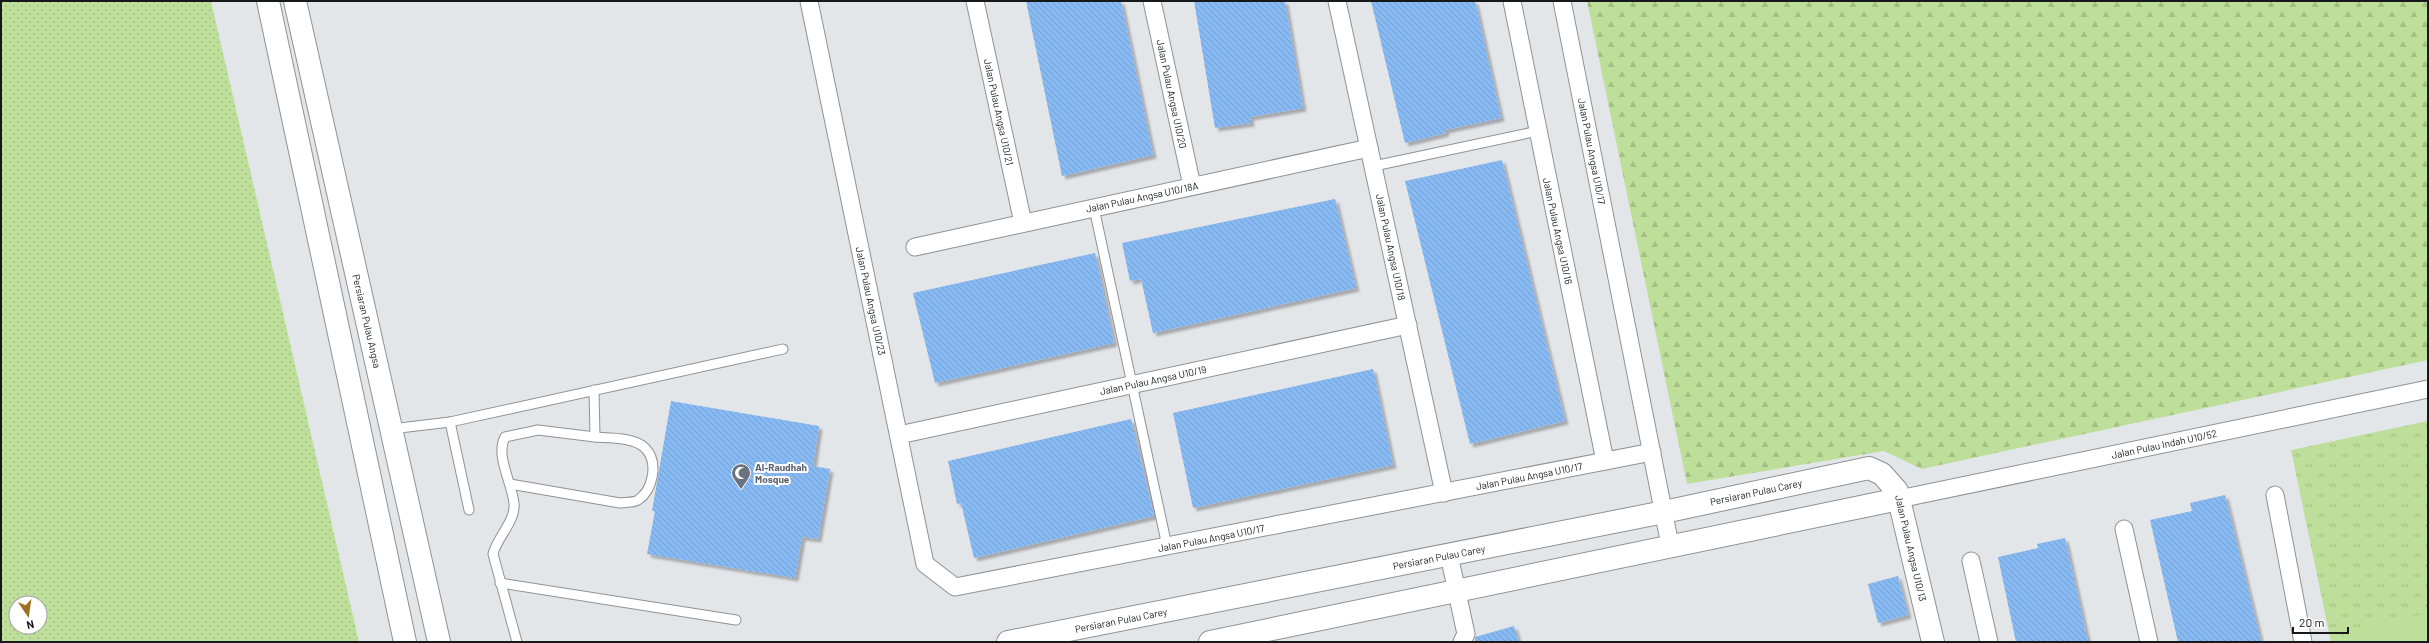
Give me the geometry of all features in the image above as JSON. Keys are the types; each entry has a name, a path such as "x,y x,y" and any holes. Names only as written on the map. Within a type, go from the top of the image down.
{"street":[{"path":"268,1 405,642"},
{"name":"Persiaran Pulau Angsa","path":"294,1 439,642"},
{"name":"Jalan Pulau Angsa U10/23","path":"809,1 925,564 955,587"},
{"name":"Jalan Pulau Angsa U10/21","path":"975,1 1023,223"},
{"name":"Jalan Pulau Angsa U10/20","path":"1152,1 1192,186"},
{"name":"Jalan Pulau Angsa U10/18","path":"1338,1 1444,492"},
{"name":"Jalan Pulau Angsa U10/16","path":"1512,1 1605,461"},
{"name":"Jalan Pulau Angsa U10/17","path":"955,587 1652,452 1562,1"},
{"name":"Jalan Pulau Angsa U10/18A","path":"915,247 1369,148"},
{"name":"Jalan Pulau Angsa U10/19","path":"899,435 1408,325"},
{"name":"Jalan Pulau Indah U10/52","path":"1899,499 2428,389"},
{"path":"1652,452 1670,545"},
{"name":"Jalan Pulau Angsa U10/13","path":"1869,468 1882,474 1897,491 1933,642"},
{"name":"Persiaran Pulau Carey","path":"1011,642 1664,512 1869,468"},
{"path":"2274,495 2303,642"},
{"path":"1210,642 1670,545 1899,499"},
{"path":"2124,529 2149,642"},
{"path":"1449,555 1466,634 1462,642"},
{"path":"1971,561 1989,642"}],"lane":[{"path":"1374,166 1538,131"},
{"path":"1094,208 1167,546"},
{"path":"391,429 450,422 783,349"},
{"path":"594,390 595,437"},
{"path":"450,422 469,510"},
{"path":"510,484 620,503 637,501 649,488 653,463 645,448 630,441 538,430 505,437 502,443 502,453 514,505 512,516 495,546 493,554 517,642"},
{"path":"500,583 736,620"}],"green space":[{"path":"1,1 211,1 359,642 1,642"},
{"path":"1587,1 2428,1 2428,360 1922,469 1884,451 1687,484"},
{"path":"2428,421 2428,642 2331,642 2291,450"},
{"path":"2428,613 2428,642 2345,642 2343,632"}],"building":[{"path":"1026,1 1121,1 1153,155 1062,176"},
{"path":"1194,1 1285,1 1303,108 1250,117 1251,123 1215,128"},
{"path":"1371,1 1475,1 1501,118 1445,130 1446,133 1405,143"},
{"path":"1502,160 1565,421 1470,444 1405,181"},
{"path":"1335,199 1356,288 1153,333 1141,279 1130,281 1122,243"},
{"path":"1095,253 1114,343 935,383 913,293"},
{"path":"1373,369 1393,465 1193,508 1173,413"},
{"name":"Al-Raudhah Mosque","path":"671,401 819,426 813,466 830,469 818,539 802,537 795,578 647,554 655,511 652,511"},
{"path":"1131,419 1154,516 974,558 961,503 957,504 948,461"},
{"path":"2225,495 2261,642 2178,642 2150,520 2192,511 2190,503"},
{"path":"2065,538 2088,642 2016,642 1998,557 2038,548 2037,544"},
{"path":"1898,576 1908,615 1878,623 1868,584"},
{"path":"1514,626 1519,642 1475,642 1475,637"}],"place":[{"name":"Al-Raudhah Mosque","path":"741,490"}]}
